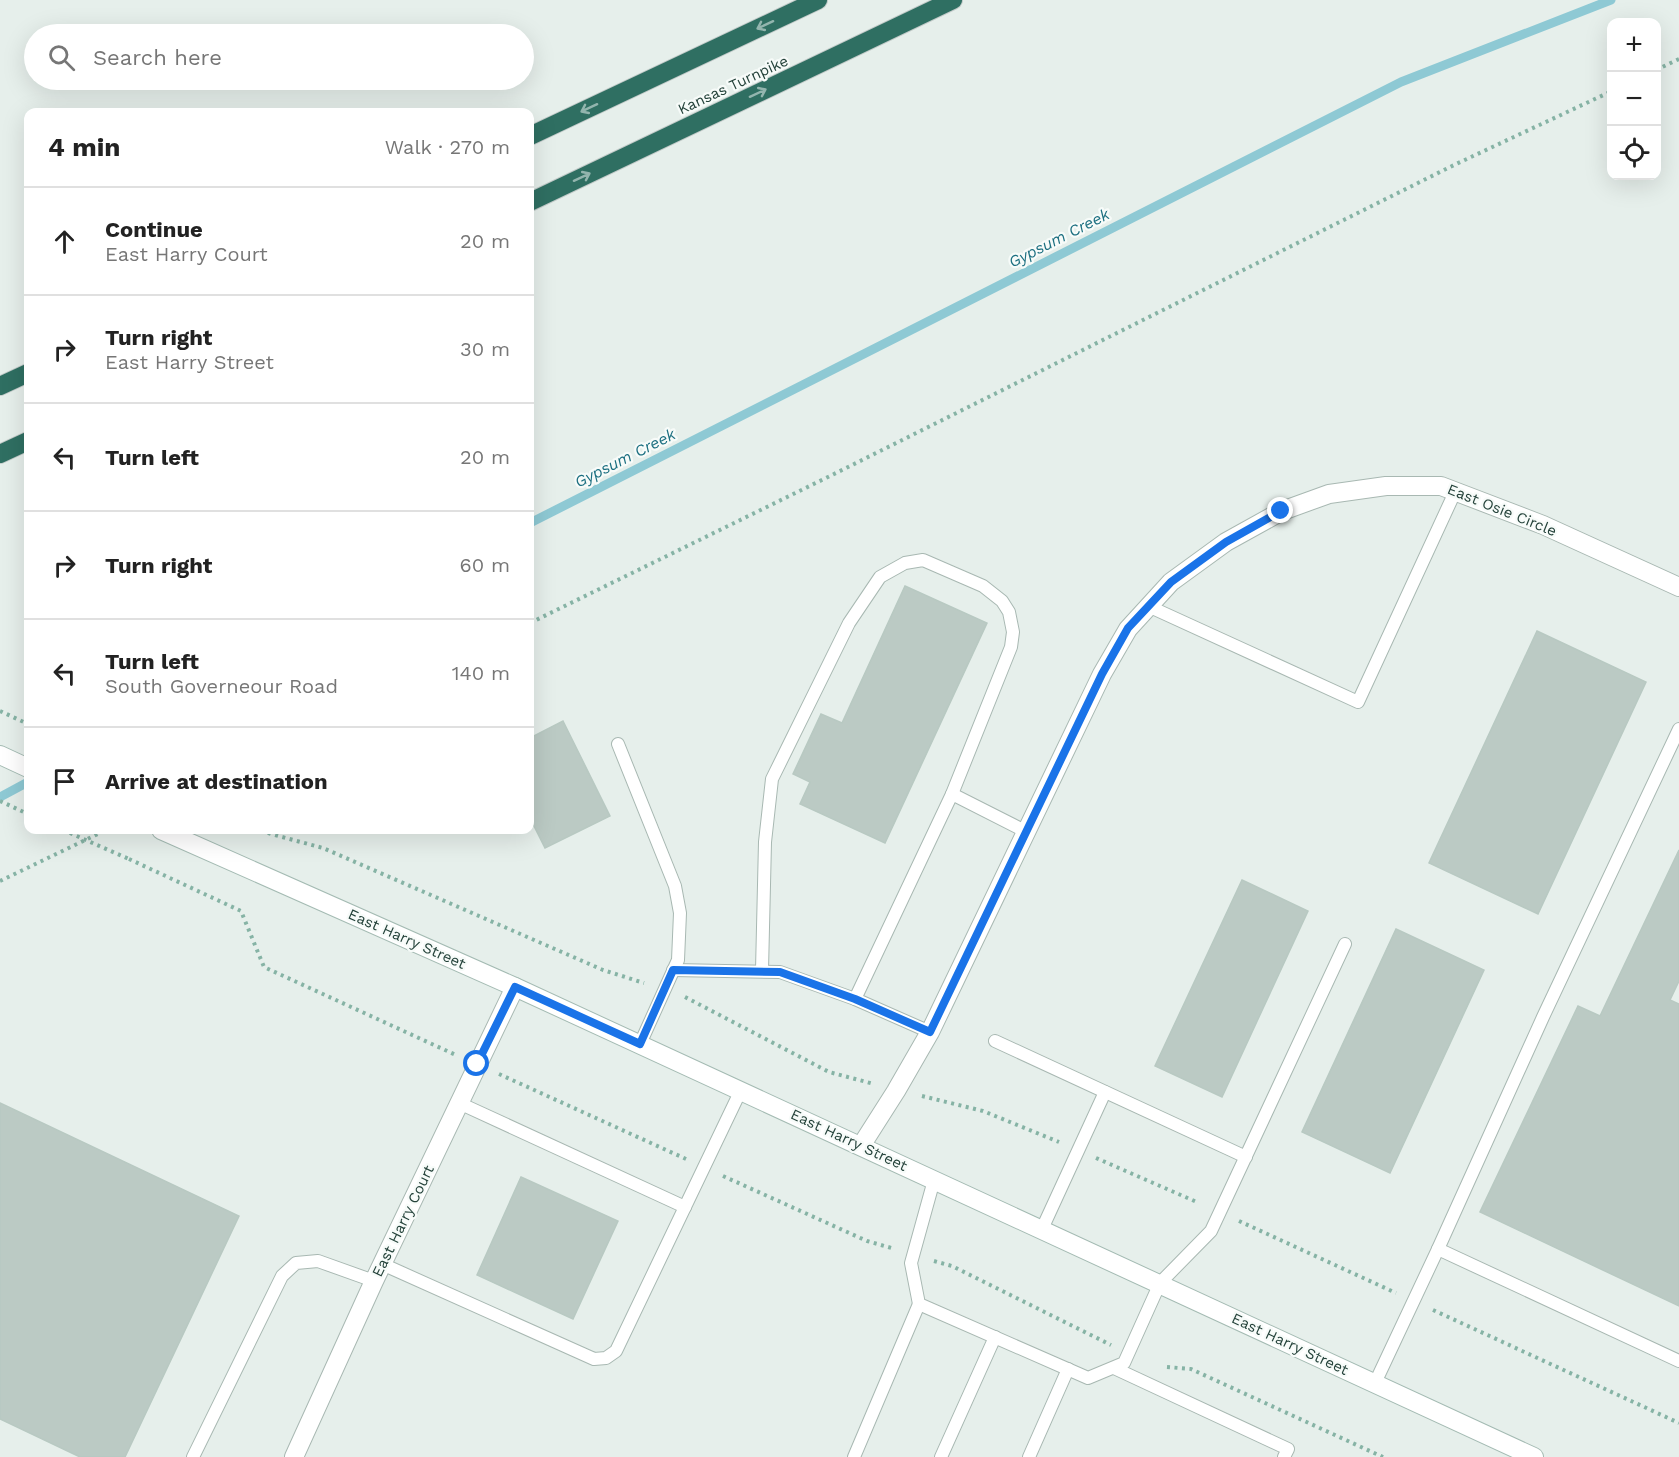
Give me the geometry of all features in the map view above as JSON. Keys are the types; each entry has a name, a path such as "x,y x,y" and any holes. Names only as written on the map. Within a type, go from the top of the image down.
{"highway":[{"path":"534,134 818,0"},
{"name":"Kansas Turnpike","path":"534,200 953,0"},
{"path":"0,386 24,375"},
{"path":"0,454 24,443"}],"street":[{"name":"East Osie Circle","path":"861,1146 930,1032 1025,831 1102,674 1128,628 1171,582 1226,542 1281,511 1329,494 1386,486 1441,486 1543,525 1679,587"},
{"path":"0,755 24,766"},
{"name":"East Harry Street","path":"171,834 741,1090 1534,1457"},
{"name":"East Harry Court","path":"294,1457 374,1281 515,987"}],"lane":[{"path":"1148,606 1358,702 1455,492"},
{"path":"762,970 765,842 772,779 849,623 865,596 880,577 905,563 923,560 983,586 1002,602 1010,612 1013,632 1011,646 952,794 855,999"},
{"path":"1375,1383 1543,1017 1679,729"},
{"path":"618,744 675,886 680,913 678,960 640,1044"},
{"path":"952,794 1025,831"},
{"path":"919,1304 1088,1378 1124,1363 1160,1283 1211,1231 1346,944"},
{"path":"673,970 780,972 855,999 930,1032"},
{"path":"995,1041 1245,1157"},
{"path":"382,1264 594,1359 606,1358 616,1351 741,1090"},
{"path":"1042,1229 1106,1092"},
{"path":"459,1103 685,1207"},
{"path":"854,1457 919,1304 911,1263 934,1180"},
{"path":"1438,1249 1679,1361"},
{"path":"193,1457 282,1276 296,1263 318,1261 374,1281"},
{"path":"941,1457 995,1338"},
{"path":"1114,1368 1288,1449 1284,1457"},
{"path":"1029,1457 1068,1370"}],"path":[{"path":"1661,68 1679,59"},
{"path":"534,621 1454,165 1607,93"},
{"path":"0,711 24,722"},
{"path":"0,801 24,812"},
{"path":"72,834 241,911 264,967 867,1241 952,1266 1156,1367 1191,1369 1383,1457"},
{"path":"0,881 98,834"},
{"path":"271,834 323,848 603,970 683,996 829,1072 983,1111 1079,1151 1220,1212 1679,1423"}],"building":[{"path":"905,586 987,623 885,843 800,804 810,782 793,774 821,714 842,723"},
{"path":"1537,631 1646,682 1538,914 1429,863"},
{"path":"563,721 610,816 545,848 534,826 534,736"},
{"path":"1679,850 1679,981 1670,1000 1679,1004 1679,1306 1480,1212 1578,1006 1600,1016"},
{"path":"1242,880 1308,911 1222,1097 1155,1066"},
{"path":"1396,929 1484,970 1390,1173 1302,1132"},
{"path":"0,1103 239,1216 125,1457 80,1457 0,1419"},
{"path":"521,1177 618,1221 573,1319 477,1275"}],"waterway":[{"name":"Gypsum Creek","path":"534,521 1401,82 1611,0"},
{"name":"Gypsum Creek","path":"0,797 24,784"}],"route":[{"path":"477,1064 515,987 640,1044 673,970 780,972 855,999 930,1032 1025,831 1102,674 1128,628 1171,582 1226,542 1281,511"}]}
